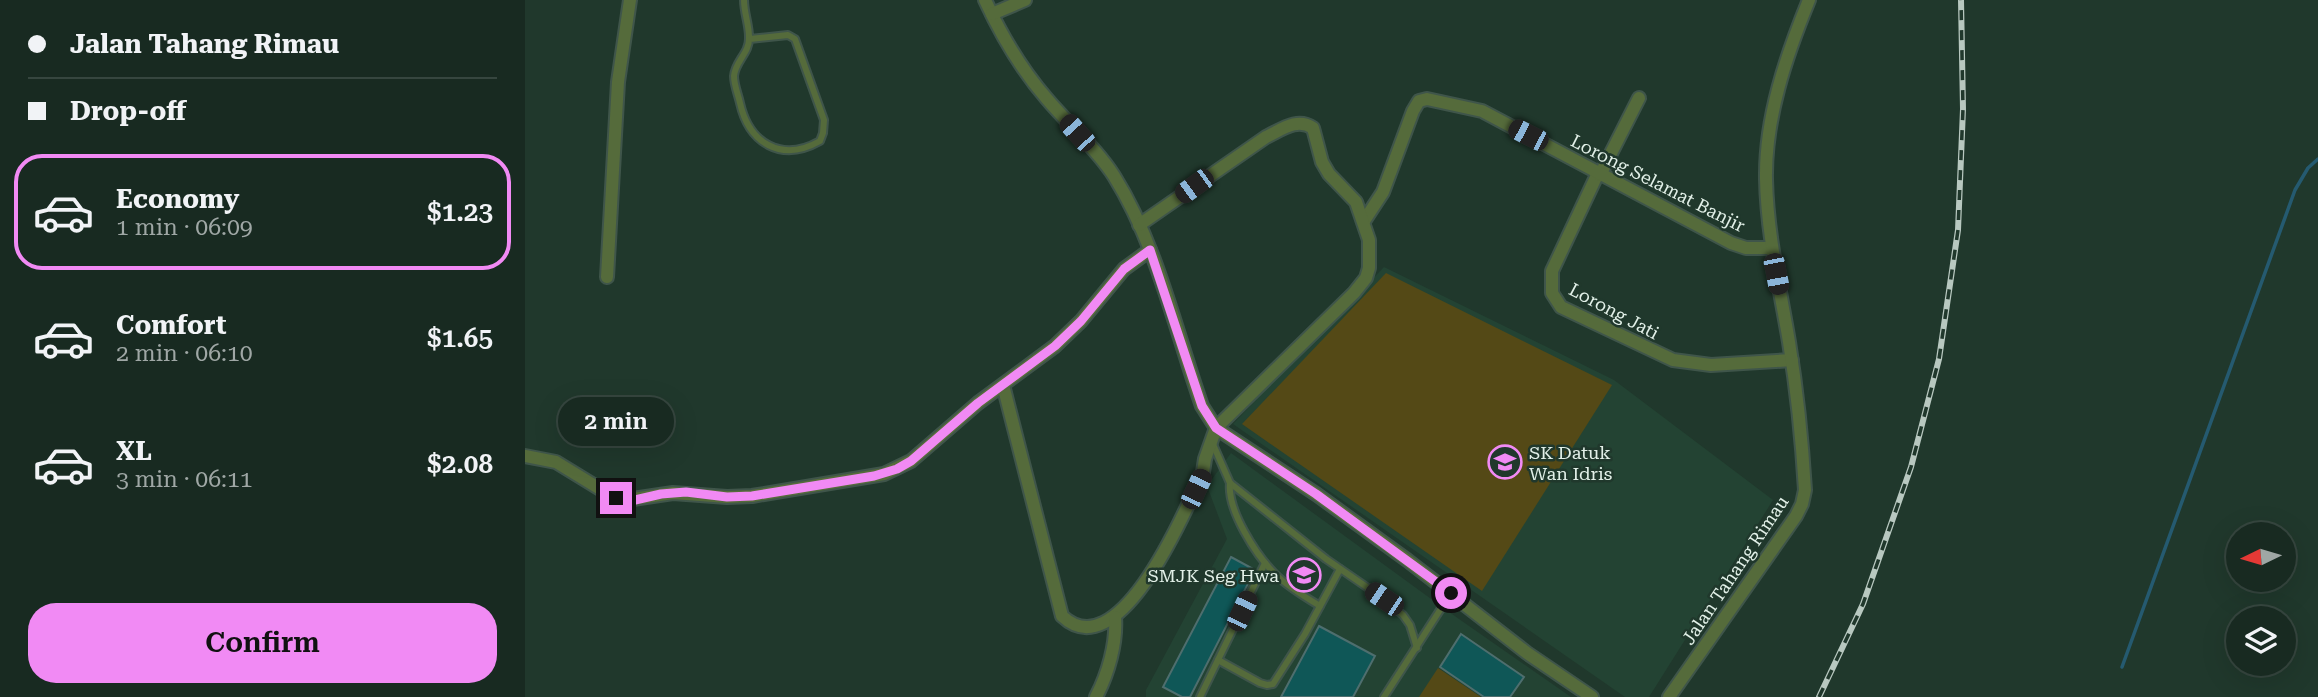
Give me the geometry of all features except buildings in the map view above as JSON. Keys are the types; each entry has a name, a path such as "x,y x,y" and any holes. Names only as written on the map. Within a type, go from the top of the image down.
{"street":[{"path":"607,277 618,82 630,0"},
{"path":"985,0 1013,54 1031,80 1106,163 1125,195 1150,250 1214,435 1316,494 1451,593 1527,653 1592,697"},
{"path":"992,14 1025,0"},
{"name":"Jalan Tahang Rimau","path":"1669,697 1802,504 1805,490 1792,360 1772,248 1766,179 1773,113 1787,60 1809,0"},
{"name":"Lorong Jati","path":"1639,98 1552,271 1552,293 1562,307 1673,360 1711,365 1792,360"},
{"name":"Lorong Selamat Banjir","path":"1364,221 1383,192 1413,111 1419,100 1427,99 1482,111 1731,243 1747,248 1772,248"},
{"path":"1003,385 1062,616 1079,627 1092,627 1115,617 1161,559 1203,472 1214,435 1354,293 1366,278 1370,256 1364,221 1351,195 1329,174 1322,162 1313,128 1300,123 1288,126 1240,154 1139,225"},
{"path":"525,456 555,462 604,492 626,500 673,493 752,496 874,476 897,469 911,461 978,403 1055,346 1081,321 1124,269 1150,250"},
{"path":"1096,697 1112,651 1116,631 1115,617"}],"lane":[{"path":"744,0 750,39 734,77 742,112 753,135 778,149 796,150 820,141 824,120 795,39 788,35 750,39"},
{"path":"1214,435 1230,483 1229,494 1233,508 1265,563 1277,576 1320,606"},
{"path":"1230,483 1403,615 1410,625 1417,648"},
{"path":"1200,697 1265,563"},
{"path":"1218,660 1260,683 1273,684 1340,569"},
{"path":"1384,697 1451,593"}],"shaded area":[{"name":"SK Datuk Wan Idris","path":"1384,267 1614,380 1773,500 1649,697 1625,697 1233,424"},
{"path":"1386,273 1612,385 1482,591 1242,424"},
{"name":"SMJK Seg Hwa","path":"1231,453 1571,697 1146,697 1146,690 1227,539 1207,486"},
{"path":"1438,668 1481,697 1419,697"}],"waterway":[{"path":"2122,667 2295,190 2308,168 2318,159"}],"railway":[{"path":"1819,697 1863,604 1911,467 1939,359 1958,230 1963,109 1961,0"}],"place":[{"name":"SK Datuk Wan Idris","path":"1505,462"},
{"name":"SMJK Seg Hwa","path":"1304,575"}],"route":[{"path":"616,498 635,500 686,492 709,496 752,496 874,476 897,469 932,444 978,403 1055,346 1081,321 1124,269 1150,250 1207,418 1216,428 1316,494 1451,593"}]}
